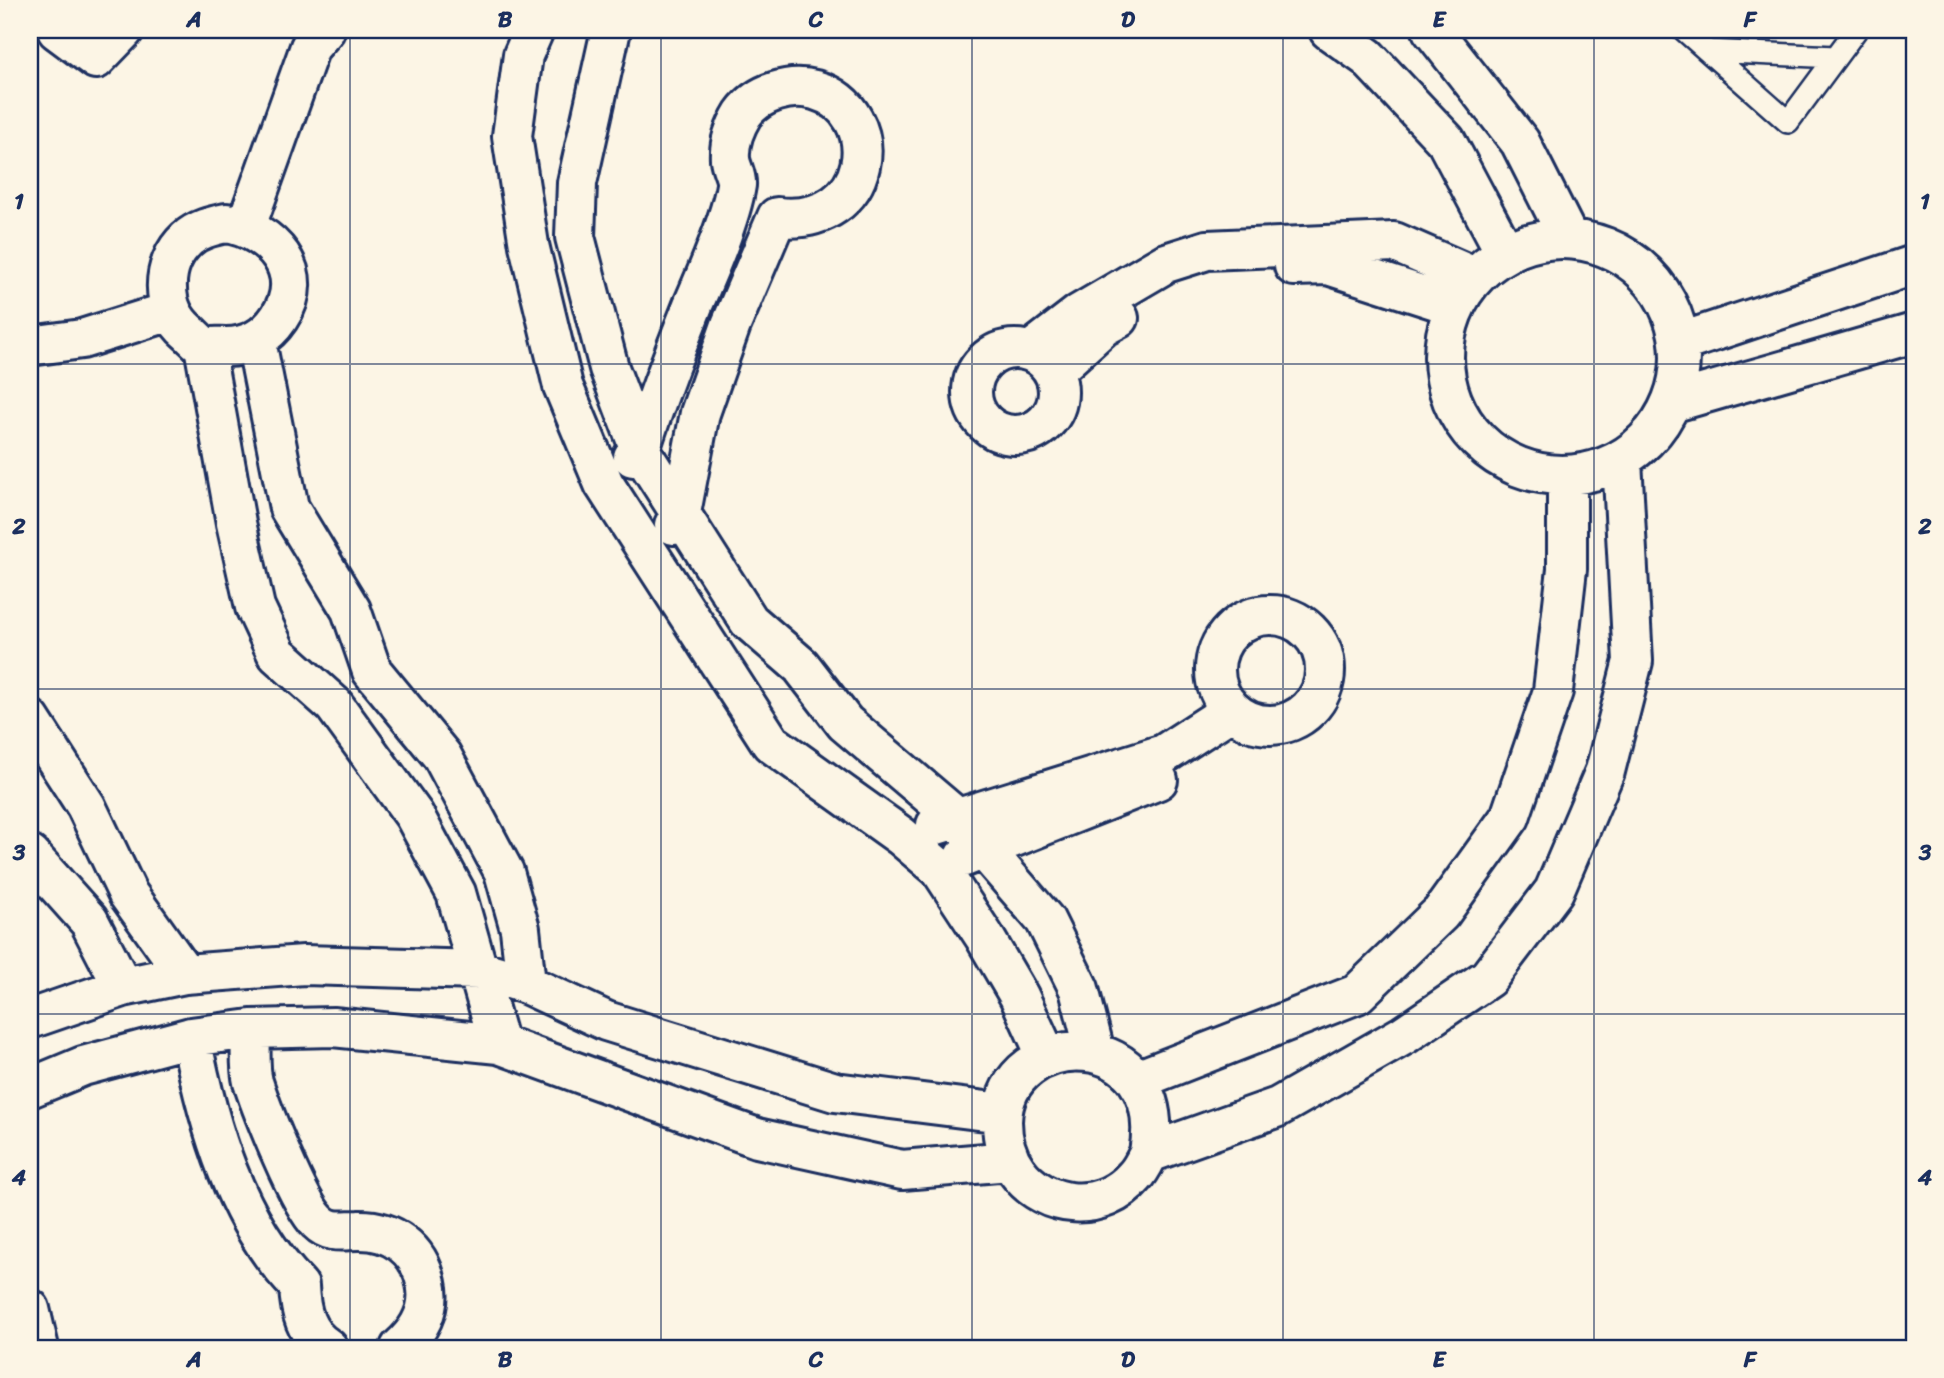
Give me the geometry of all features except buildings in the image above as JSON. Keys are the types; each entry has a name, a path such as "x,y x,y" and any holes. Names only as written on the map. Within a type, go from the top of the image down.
{"street":[{"path":"57,30 96,59 124,30"},
{"path":"246,226 310,47 325,30"},
{"path":"534,30 523,55 512,136 529,245 563,386 604,484 771,743 901,836 940,869 1012,984 1046,1057"},
{"path":"611,30 577,183 575,237 609,368 640,450 749,621 801,666 845,723 958,818 985,846 1045,920 1079,989 1094,1052"},
{"path":"1329,30 1367,57 1446,141 1506,253"},
{"path":"1432,30 1520,142 1569,239"},
{"path":"604,484 640,450 662,381 709,266 736,183 730,159 732,135 744,112 764,96 788,88 813,89 825,94 851,118 860,138 862,161 855,183 841,202 822,215 800,220 777,217 731,325 700,413 681,513 652,559"},
{"path":"204,346 237,347 256,341 272,328 284,311 288,280 279,251 264,236 246,226 226,223 205,227 188,238 175,253 167,271 166,291 171,311 182,327 204,346 236,523 255,607 277,654 334,705 414,815 456,893 499,1044"},
{"path":"529,245 575,237"},
{"path":"1569,239 1609,248 1643,271 1667,304 1679,343 1679,374 1671,403 1651,436 1622,460 1587,474 1550,476 1513,466 1482,445 1458,415 1446,379 1444,342 1465,291 1506,253 1536,241 1569,239"},
{"path":"1042,362 1079,314 1166,263 1207,250 1394,242 1465,291"},
{"path":"1679,343 1914,265"},
{"path":"30,346 82,339 171,311"},
{"path":"1671,403 1914,332"},
{"path":"256,341 289,508 351,610 372,671 442,756 505,872 520,929 526,984"},
{"path":"1149,1153 1278,1107 1404,1035 1488,978 1554,891 1605,771 1633,661 1622,460"},
{"path":"1137,1080 1357,994 1441,913 1510,817 1553,691 1567,569 1567,475"},
{"path":"236,523 289,508"},
{"path":"901,836 1164,754 1239,715 1222,745 1182,772 985,846 940,869"},
{"path":"30,719 86,806 128,894 186,974"},
{"path":"30,855 89,921 123,987"},
{"path":"30,1019 123,987 186,974 304,965 479,970 526,984 606,1021 835,1092 1002,1113"},
{"path":"30,1088 83,1066 191,1037 251,1030 333,1027 499,1044 757,1138 902,1170 1010,1161"},
{"path":"251,1030 252,1080 289,1171 318,1222 335,1232 377,1230 397,1238 413,1252 424,1271 428,1292 426,1314 416,1333 400,1348"},
{"path":"191,1037 201,1088 244,1213 282,1269 299,1286 300,1308 307,1328 328,1348"},
{"path":"1070,1051 1094,1052 1118,1062 1137,1080 1149,1102 1154,1128 1149,1153 1136,1175 1117,1192 1093,1202 1068,1203 1044,1196 1024,1181 1010,1161 1002,1138 1002,1113 1010,1090 1026,1071 1046,1057 1070,1051"},
{"path":"30,1309 39,1348"}],"lane":[{"path":"1684,30 1788,122 1856,30"},
{"path":"1708,51 1836,57"}]}
